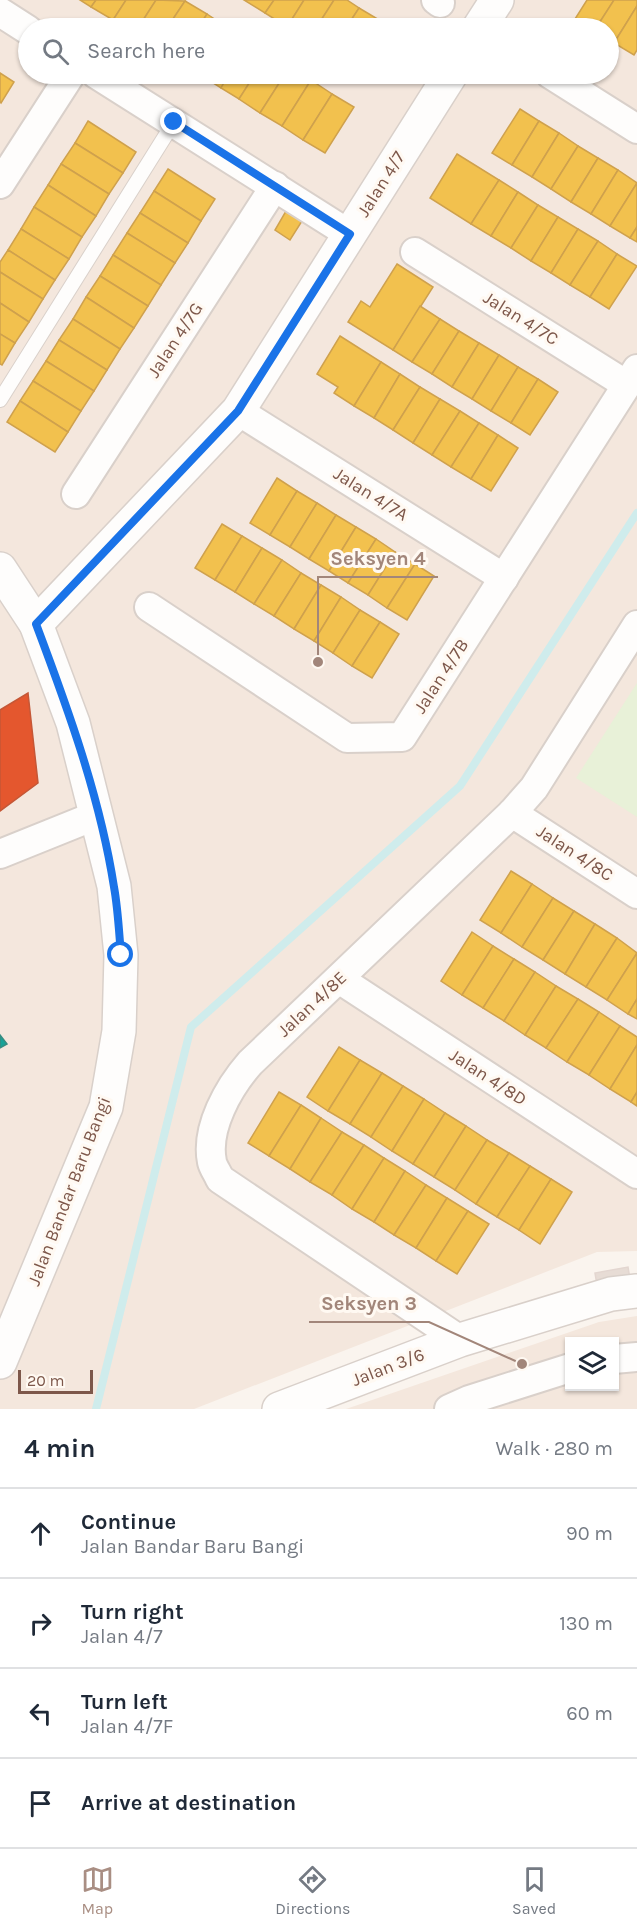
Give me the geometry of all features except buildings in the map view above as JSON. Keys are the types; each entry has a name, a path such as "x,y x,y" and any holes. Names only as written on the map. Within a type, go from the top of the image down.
{"street":[{"path":"7,0 0,11 18,23"},
{"path":"486,18 497,0"},
{"path":"0,184 65,84"},
{"path":"112,84 350,234"},
{"name":"Jalan 4/7","path":"36,624 238,411 445,84"},
{"path":"566,84 637,129"},
{"name":"Jalan 4/7G","path":"76,494 274,186"},
{"name":"Jalan 4/7C","path":"415,252 632,377"},
{"name":"Jalan 4/7B","path":"149,607 347,738 402,737 632,377"},
{"name":"Jalan 4/7A","path":"238,411 504,578"},
{"name":"Jalan Bandar Baru Bangi","path":"0,569 36,624 72,723 114,886 121,955 119,1031 106,1107 0,1362"},
{"name":"Jalan 4/8E","path":"460,1340 220,1179 212,1162 220,1106 233,1082 250,1063 512,813 534,788 637,626"},
{"name":"Jalan 4/8C","path":"512,813 637,894"},
{"path":"0,854 97,815"},
{"name":"Jalan 4/8D","path":"339,980 637,1174"},
{"name":"Jalan 3/6","path":"279,1409 460,1340 611,1294 637,1291"},
{"path":"619,1359 637,1357"},
{"path":"449,1409 565,1369"}],"lane":[{"path":"0,400 174,122"}],"shaded area":[{"path":"0,0 637,0 637,1251 597,1252 194,1409 0,1409"},
{"path":"637,1316 637,1409 346,1409 599,1322"}],"green space":[{"path":"637,683 637,817 576,778"}],"waterway":[{"path":"96,1409 191,1027 460,786 637,513"}],"place":[{"name":"Seksyen 4","path":"318,662"},
{"name":"Seksyen 3","path":"522,1364"}],"route":[{"path":"121,955 114,886 97,815 72,723 36,624 238,411 350,234 174,122"}]}
